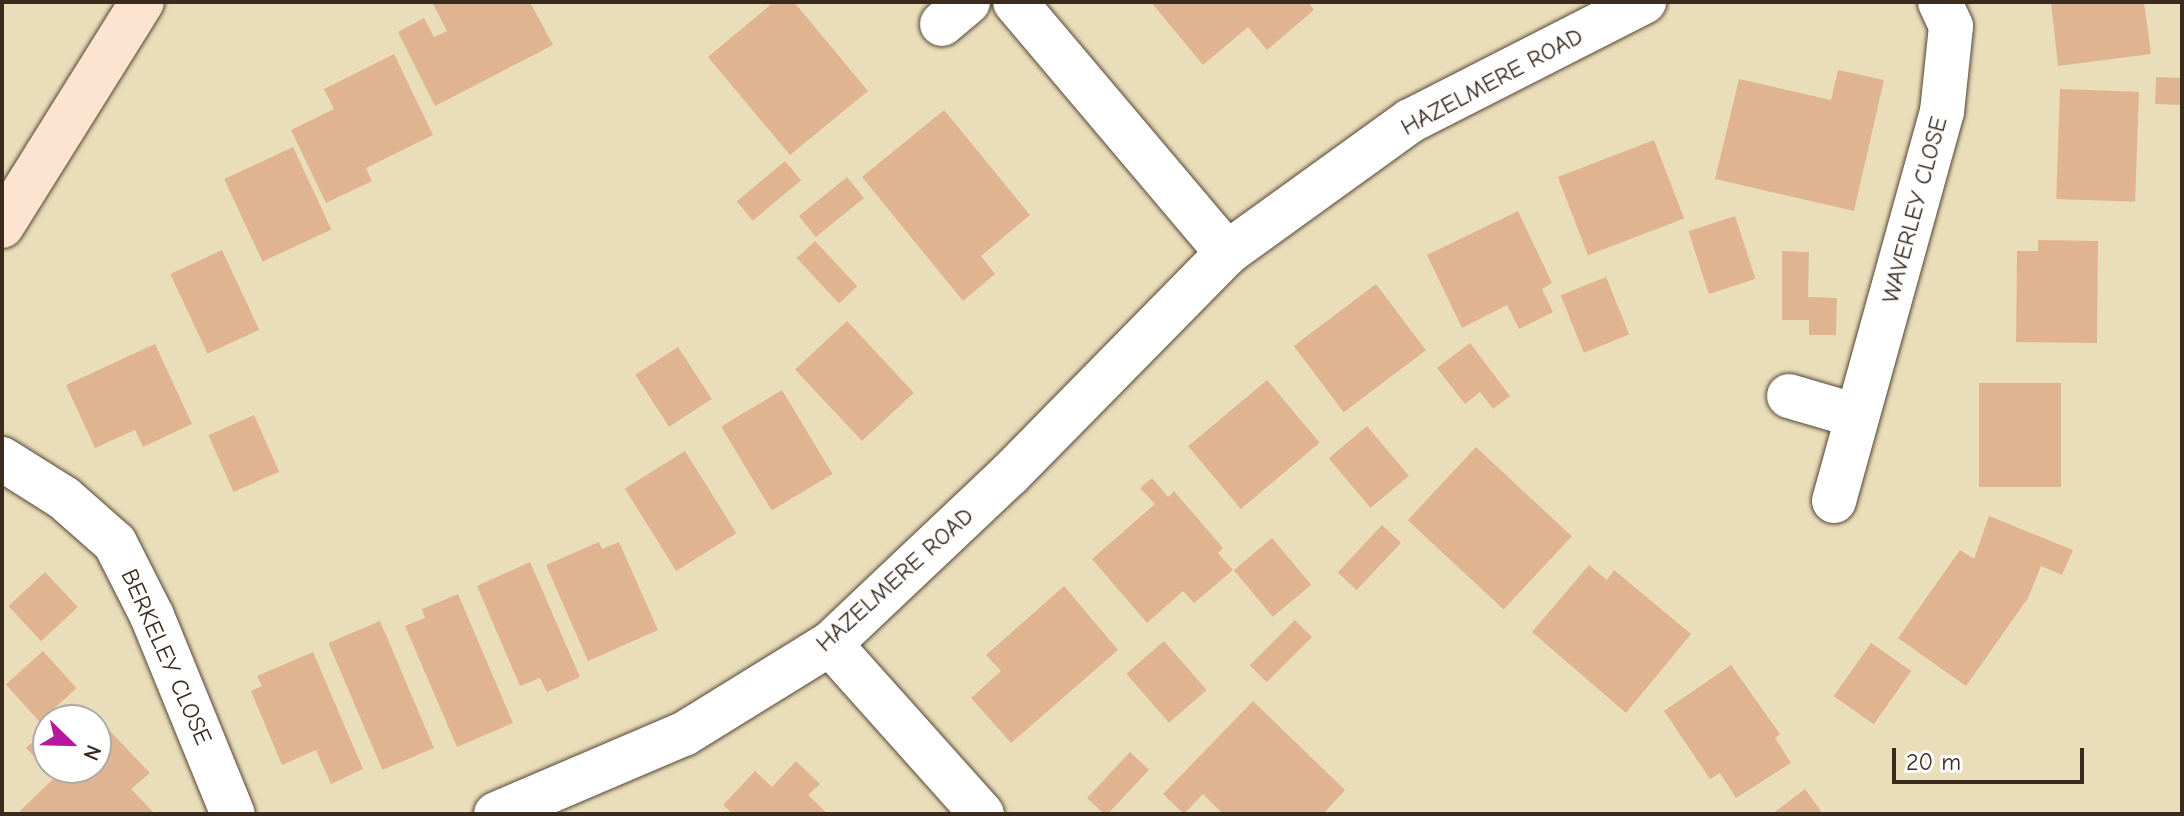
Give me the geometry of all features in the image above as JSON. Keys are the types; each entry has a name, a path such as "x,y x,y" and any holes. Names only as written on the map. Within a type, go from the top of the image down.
{"street":[{"path":"2,226 142,2"},
{"path":"1015,2 1227,253"},
{"name":"HAZELMERE ROAD","path":"496,814 684,734 830,644 1009,475 1227,253 1410,121 1644,2"},
{"name":"WAVERLEY CLOSE","path":"1834,501 1942,112 1951,26 1940,2"},
{"path":"1789,396 1857,416"},
{"name":"BERKELEY CLOSE","path":"2,459 64,498 115,543 152,616 233,814"},
{"path":"830,644 982,814"}],"building":[{"path":"432,2 530,2 553,45 435,106 398,32 424,18 434,37 447,31"},
{"path":"774,2 794,2 868,91 790,155 708,57"},
{"path":"1151,2 1308,2 1314,10 1267,50 1248,27 1203,65"},
{"path":"2051,2 2144,2 2151,54 2058,66"},
{"path":"394,54 433,135 366,168 372,181 326,203 291,130 334,109 324,89"},
{"path":"1838,70 1884,80 1854,211 1715,179 1739,79 1831,100"},
{"path":"2156,77 2182,78 2181,105 2155,104"},
{"path":"2060,89 2139,92 2135,202 2056,199"},
{"path":"944,110 1030,215 981,256 995,274 963,301 862,177"},
{"path":"1654,140 1684,218 1588,255 1558,177"},
{"path":"293,147 331,229 263,262 224,179"},
{"path":"785,161 801,180 753,221 737,201"},
{"path":"847,177 864,198 816,237 799,216"},
{"path":"1518,211 1552,283 1542,289 1553,312 1519,329 1507,305 1462,328 1427,255"},
{"path":"1735,216 1755,279 1709,294 1688,231"},
{"path":"2038,240 2098,241 2097,343 2016,342 2017,251 2038,251"},
{"path":"815,241 857,286 839,303 797,258"},
{"path":"222,250 259,330 208,354 170,274"},
{"path":"1782,251 1809,252 1808,297 1837,298 1836,335 1809,335 1809,320 1782,320"},
{"path":"1606,277 1629,334 1584,353 1561,295"},
{"path":"1376,284 1426,350 1344,412 1294,346"},
{"path":"847,321 914,393 862,441 795,369"},
{"path":"1470,343 1510,396 1493,409 1480,392 1465,404 1437,368"},
{"path":"155,344 192,424 143,447 135,430 95,448 66,385"},
{"path":"678,347 712,399 669,427 635,375"},
{"path":"1267,380 1320,443 1241,509 1188,446"},
{"path":"1979,383 2061,383 2061,487 1979,487"},
{"path":"782,390 832,474 772,511 721,427"},
{"path":"254,415 279,472 234,492 208,435"},
{"path":"1367,426 1409,476 1370,508 1329,458"},
{"path":"1476,447 1572,536 1504,609 1408,520"},
{"path":"685,451 736,533 676,571 625,489"},
{"path":"1152,478 1168,497 1174,491 1223,548 1218,553 1233,570 1194,603 1183,591 1147,623 1092,559 1155,504 1140,488"},
{"path":"1989,516 2073,550 2062,575 2041,566 2028,598 1966,686 1898,638 1960,550 1974,559"},
{"path":"1382,525 1401,543 1357,590 1338,573"},
{"path":"1272,538 1311,585 1273,617 1234,570"},
{"path":"599,542 602,549 619,542 658,630 588,661 546,565"},
{"path":"530,562 580,677 547,692 540,678 520,686 477,586"},
{"path":"1589,565 1607,580 1614,570 1691,634 1626,713 1532,632"},
{"path":"45,572 78,607 41,641 8,606"},
{"path":"1064,586 1118,650 1011,743 971,698 1001,671 986,655"},
{"path":"458,594 513,723 457,747 405,626 425,618 422,609"},
{"path":"1295,620 1312,637 1267,682 1250,665"},
{"path":"380,621 434,748 382,770 328,643"},
{"path":"1164,641 1207,690 1169,723 1126,674"},
{"path":"1871,643 1911,671 1874,724 1834,696"},
{"path":"43,651 76,688 59,704 32,704 32,714 6,684"},
{"path":"313,652 363,769 331,784 316,750 282,765 251,691 262,686 257,676"},
{"path":"1731,665 1780,734 1775,738 1791,763 1736,798 1720,773 1710,779 1664,711"},
{"path":"1253,701 1345,790 1323,814 1223,814 1203,794 1184,814 1163,794"},
{"path":"112,733 150,773 131,789 155,814 23,814 20,811 48,784 112,784"},
{"path":"1130,752 1149,770 1108,814 1087,798"},
{"path":"796,761 820,784 808,795 828,814 733,814 723,805 755,771 772,787"},
{"path":"1805,789 1823,814 1772,814"}]}
